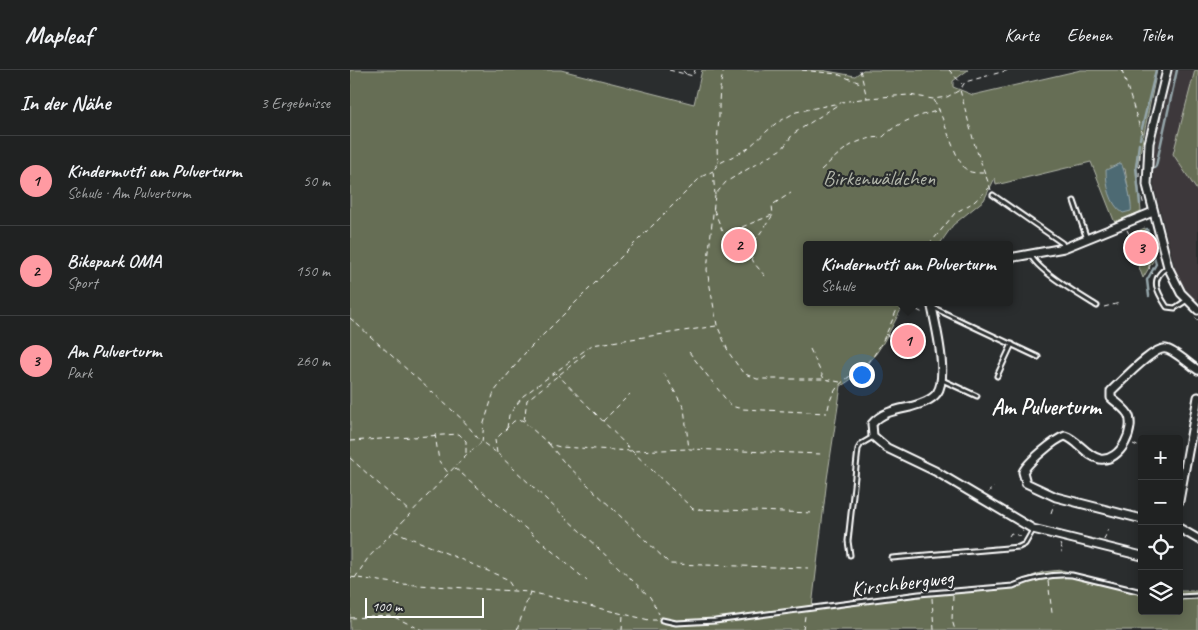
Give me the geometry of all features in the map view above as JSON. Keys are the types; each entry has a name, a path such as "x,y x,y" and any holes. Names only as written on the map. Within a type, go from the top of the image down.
{"street":[{"path":"1166,70 1147,156 1148,185 1153,212 1168,267 1187,300 1198,310"},
{"path":"1013,257 1064,248 1153,212"},
{"path":"930,309 942,380 937,393 928,401 888,413 877,419 872,424 873,436 887,448 935,472 1030,530 1138,555"},
{"path":"1138,518 1056,497 1026,483 1022,476 1024,469 1060,438 1070,438 1094,456 1104,459 1118,454 1124,448 1129,417 1127,412 1111,398 1111,391 1156,350 1161,348 1172,351 1198,370"},
{"path":"1183,480 1198,398"},
{"path":"1183,530 1198,539"}],"lane":[{"path":"993,196 1062,243 1064,248"},
{"path":"1074,201 1088,239"},
{"path":"1031,255 1036,263 1098,307"},
{"path":"1168,267 1157,278 1156,289 1167,307 1175,308 1187,300"},
{"path":"930,309 936,308 1038,358"},
{"path":"997,376 1012,344"},
{"path":"942,380 977,396"},
{"path":"850,555 848,541 858,449 861,444 873,436"},
{"path":"892,558 1019,547 1025,544 1030,530"},
{"name":"Kirschbergweg","path":"662,620 676,623 715,621 919,594 1013,586 1033,579 1060,574 1072,575 1138,591"},
{"path":"1183,597 1198,596"}],"path":[{"path":"669,70 694,76 694,70"},
{"path":"718,164 715,144 719,119 719,86 724,70"},
{"path":"802,70 837,74 863,84"},
{"path":"860,70 867,98"},
{"path":"949,70 962,84"},
{"path":"962,84 1009,70"},
{"path":"1122,70 1140,128 1144,133"},
{"path":"683,71 686,74"},
{"path":"962,84 960,90 993,196"},
{"path":"355,578 368,558 410,513 466,455 482,442 484,423 494,392 525,353 701,177 712,171 718,164 747,148 775,124 796,112 867,98 909,95 933,99 947,97 960,90"},
{"path":"933,99 940,110 957,160 968,171 985,174"},
{"path":"715,195 726,182 783,148 793,134 842,102"},
{"path":"821,170 846,147 866,138 883,137 890,128 913,117 940,110"},
{"path":"712,171 715,195 707,270 717,325 728,353 743,373 757,379 824,379 840,382"},
{"path":"933,241 955,213 974,202 990,187"},
{"path":"748,250 773,215 772,205 791,193"},
{"path":"714,210 722,230 748,250 754,263 766,276"},
{"path":"738,243 742,238 742,227 773,215"},
{"path":"1126,228 1136,247 1148,252 1151,272"},
{"path":"1098,307 1120,303"},
{"path":"828,409 831,395 840,382 857,372 876,352 898,306"},
{"path":"917,310 930,309"},
{"path":"350,318 463,420 482,442 498,453 650,597 662,620 649,620 530,592 486,590 350,577"},
{"path":"507,428 509,415 523,396 592,345 717,325"},
{"path":"884,334 898,341 900,335"},
{"path":"810,349 824,379"},
{"path":"524,422 527,400 588,352"},
{"path":"689,352 731,406 742,409 827,413"},
{"path":"556,373 632,451 694,509 814,513"},
{"path":"664,373 684,408 690,448"},
{"path":"603,422 630,394"},
{"path":"498,453 495,440 514,421 524,422 549,444 563,461 670,564 808,568"},
{"path":"350,441 435,434 459,434 466,440 466,455"},
{"path":"435,434 439,462 449,474"},
{"path":"1126,440 1138,446"},
{"path":"549,444 560,447 632,451 690,448 821,454"},
{"path":"350,458 410,513"},
{"path":"455,468 587,581"},
{"path":"986,493 994,488"},
{"path":"1050,513 1053,507"},
{"path":"1104,542 1108,529"},
{"path":"1009,536 1011,534 1020,536 1022,531 1030,530"},
{"path":"394,531 507,579 514,590"},
{"path":"1061,541 1063,551 1061,552"},
{"path":"1048,580 1052,613"},
{"path":"517,630 530,592"},
{"path":"932,596 934,630"},
{"path":"953,597 952,620 955,630"},
{"path":"803,630 805,622 804,610"},
{"path":"622,630 624,614"},
{"path":"350,618 392,616 422,630"}],"shaded area":[{"path":"1173,70 1198,70 1198,303 1185,288 1176,272 1154,186 1153,155"}],"green space":[{"name":"Birkenwäldchen","path":"350,70 561,70 694,104 702,70 821,70 855,76 863,70 968,70 953,81 953,87 973,95 1081,70 1157,70 1137,168 1141,211 1115,223 1091,162 996,185 995,178 984,200 953,225 942,241 803,241 803,306 903,306 886,338 872,359 853,378 841,386 827,479 812,607 928,591 1008,585 1043,572 1061,570 1138,589 1138,615 1183,615 1183,591 1198,591 1198,630 350,630","holes":["1110,167 1125,169 1130,201"]},
{"path":"1195,70 1198,70 1198,192 1173,154"},
{"path":"1145,228 1153,261 1143,278 1130,243 1135,241 1135,232"}],"water":[{"path":"1121,163 1128,187 1131,208 1131,211 1123,213 1112,200 1106,176 1106,170"}],"waterway":[{"path":"1142,128 1156,70"},
{"path":"1154,168 1177,70"},
{"path":"1140,139 1141,134"},
{"path":"1139,144 1136,167 1140,204"},
{"path":"1147,229 1156,264 1147,280 1149,296"}],"place":[{"name":"Bikepark OMA","path":"739,245"},
{"name":"Am Pulverturm","path":"1141,248"},
{"name":"Kindermutti am Pulverturm","path":"908,341"}],"district":[{"name":"Am Pulverturm","path":"1046,407"}]}
